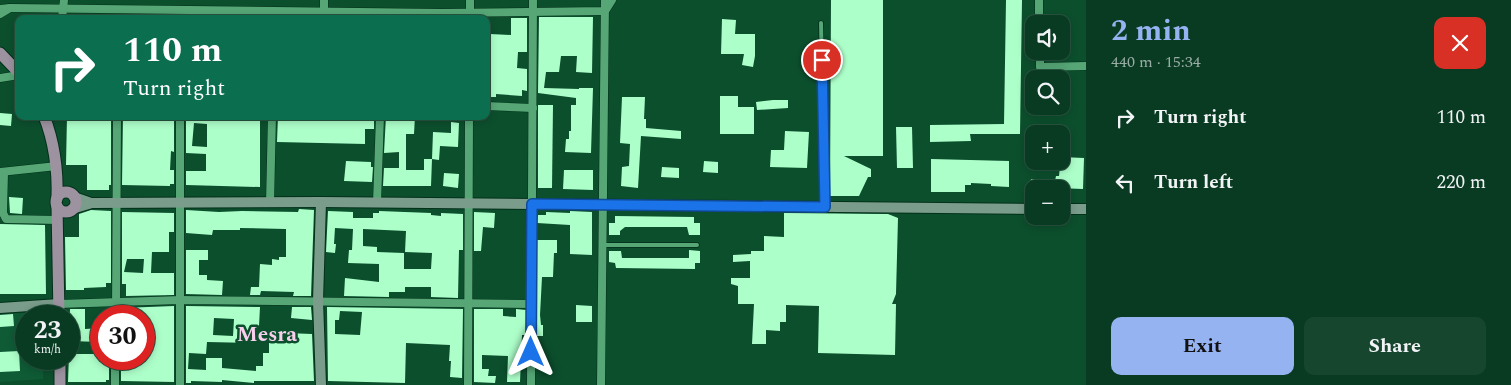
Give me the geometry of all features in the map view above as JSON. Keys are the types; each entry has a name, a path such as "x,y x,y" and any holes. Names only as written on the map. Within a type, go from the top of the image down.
{"main road":[{"path":"1,57 15,70"},
{"path":"0,308 59,304 57,169 51,134 46,120"},
{"path":"57,169 72,203 59,243"},
{"path":"57,203 63,192 72,203"},
{"path":"57,203 63,211 72,203 321,202 1025,209"},
{"path":"321,202 318,301 321,385"},
{"path":"1070,209 1086,210"},
{"path":"60,370 60,385"}],"street":[{"path":"62,15 64,0"},
{"path":"76,0 76,10"},
{"path":"324,0 324,15"},
{"path":"470,0 470,15"},
{"path":"531,385 533,0"},
{"path":"601,385 605,0"},
{"path":"604,11 612,0"},
{"path":"1039,0 1039,15"},
{"path":"0,14 10,8"},
{"path":"0,9 76,10 117,15 181,15"},
{"path":"486,15 604,11"},
{"path":"1040,60 1040,67 1086,66"},
{"path":"0,78 15,75"},
{"path":"490,106 533,108"},
{"path":"116,302 117,120"},
{"path":"180,120 180,385"},
{"path":"270,203 272,120"},
{"path":"377,203 380,120"},
{"path":"468,385 469,120"},
{"path":"57,169 2,172 3,213 6,219 58,220"},
{"path":"59,304 180,300 532,304"},
{"path":"115,370 115,385"}],"lane":[{"path":"821,23 825,207"},
{"path":"602,245 697,245"}],"shaded area":[{"path":"15,313 15,370 42,370 43,379 0,382 0,314"}],"building":[{"path":"831,0 883,0 883,156 844,156 871,169 871,177 868,177 859,196 830,196"},
{"path":"1006,0 1022,0 1020,134 970,134 971,141 930,142 930,125 1004,124"},
{"path":"539,17 593,17 592,73 576,72 577,56 561,56 559,72 546,72 544,88 593,88 591,153 565,152 566,139 569,139 569,131 571,131 571,105 576,105 576,98 538,93"},
{"path":"511,18 527,18 527,52 518,52 517,68 527,69 527,91 522,90 522,96 496,94 496,97 490,97 490,34 511,35"},
{"path":"722,19 736,20 735,34 755,34 753,67 742,65 744,54 721,54"},
{"path":"720,96 738,96 738,107 754,107 754,134 720,134"},
{"path":"622,97 645,97 644,119 646,119 646,128 681,131 681,139 641,136 638,188 621,186 622,167 629,166 630,144 620,143"},
{"path":"788,100 788,108 757,110 756,102"},
{"path":"538,105 553,105 552,188 538,188"},
{"path":"0,113 12,114 11,126 0,125"},
{"path":"67,120 111,120 111,185 109,185 109,190 87,190 87,165 66,165"},
{"path":"123,120 174,120 174,152 171,151 170,170 174,170 174,184 170,184 170,186 122,185"},
{"path":"186,120 260,120 260,187 186,185 186,171 206,171 206,154 186,153","holes":["194,123 207,124 207,147 192,146"]},
{"path":"278,120 374,121 374,129 365,129 365,144 277,142"},
{"path":"386,120 415,120 414,134 406,134 406,170 424,170 424,159 432,159 431,186 383,186 384,168 399,168 399,152 384,153"},
{"path":"451,122 459,123 458,147 440,146 439,160 432,159 433,132 451,133"},
{"path":"896,127 912,127 913,168 897,168"},
{"path":"785,131 809,132 807,168 770,167 771,150 784,150"},
{"path":"1070,157 1084,158 1083,189 1070,189 1070,180 1055,180 1056,176 1059,176 1060,170 1070,170"},
{"path":"931,159 1009,161 1009,187 971,183 971,185 965,185 965,192 931,192"},
{"path":"346,161 371,162 371,167 373,167 372,182 344,181"},
{"path":"704,161 718,162 718,173 703,172"},
{"path":"662,167 679,168 679,178 661,177"},
{"path":"564,170 593,170 593,190 563,189"},
{"path":"444,173 459,174 458,188 443,186"},
{"path":"9,197 23,198 22,214 10,213"},
{"path":"299,209 314,210 311,296 293,296 294,292 261,291 260,295 250,295 251,287 259,287 260,264 272,265 272,259 279,260 279,257 286,257 286,229 240,228 240,230 213,230 212,235 186,233 186,210 298,212"},
{"path":"91,210 111,211 111,283 106,283 106,287 66,290 65,237 79,237 79,214"},
{"path":"328,211 353,212 353,218 373,218 373,213 379,213 379,211 431,213 431,215 441,216 441,213 463,214 463,250 459,250 458,298 431,297 431,287 405,287 405,292 389,292 389,297 344,296 345,278 379,282 379,264 348,263 349,250 352,250 353,229 335,228 335,253 326,252","holes":["363,229 406,231 405,252 432,253 431,269 404,269 404,253 377,252 377,247 363,246"]},
{"path":"570,211 592,212 592,255 570,254 570,225 537,223 538,215 546,215 546,212 570,213"},
{"path":"122,212 174,213 174,232 169,232 169,252 152,252 151,273 174,273 174,295 126,296 126,284 122,284","holes":["127,259 144,259 143,273 124,272"]},
{"path":"474,212 495,213 494,228 483,227 481,251 474,251"},
{"path":"784,213 888,214 898,218 896,294 892,304 896,304 895,355 818,353 819,306 786,305 786,322 780,322 780,331 766,330 766,344 752,344 754,304 738,304 738,286 731,284 731,278 750,278 750,261 733,262 733,255 751,254 751,251 764,251 764,236 784,237"},
{"path":"615,216 694,217 694,223 700,223 700,235 689,235 687,227 625,227 620,231 620,235 609,235 609,223 615,223"},
{"path":"0,224 45,225 46,294 0,294"},
{"path":"537,240 557,240 557,253 554,253 553,277 542,277 540,315 541,325 543,325 543,336 537,336"},
{"path":"186,250 208,250 208,260 199,260 199,275 207,275 207,280 223,281 222,295 186,294"},
{"path":"689,250 700,251 700,263 695,263 695,269 616,268 615,263 609,262 609,251 621,251 622,258 689,258"},
{"path":"576,305 592,306 592,322 576,322"},
{"path":"174,306 174,382 121,381 121,370 155,370 155,307"},
{"path":"186,306 260,307 259,326 254,326 253,343 207,342 206,354 189,353 188,369 206,370 206,358 222,358 222,368 256,371 256,366 263,366 263,353 269,353 269,343 286,343 287,333 312,334 314,381 254,381 254,383 222,380 222,382 191,381 191,383 186,383","holes":["214,318 234,319 233,336 213,335"]},
{"path":"292,307 311,307 312,320 291,318"},
{"path":"327,307 463,309 462,378 450,377 450,345 406,343 405,383 328,381","holes":["340,311 362,312 360,335 335,334 335,320 339,320"]},
{"path":"80,309 85,309 85,329 90,329 90,342 80,341"},
{"path":"474,309 503,309 503,316 516,317 516,309 526,310 526,335 522,335 520,382 507,382 508,356 482,355 482,369 489,369 488,376 496,376 495,383 474,382"},
{"path":"13,314 14,326 0,327 0,315"},
{"path":"15,351 15,370 20,371 0,372 0,352"},
{"path":"80,354 90,354 90,370 109,370 109,380 106,380 106,382 68,382 68,370 80,370"}],"district":[{"name":"Mesra","path":"267,334"}],"route":[{"path":"531,352 532,204 825,207 822,60"}]}
